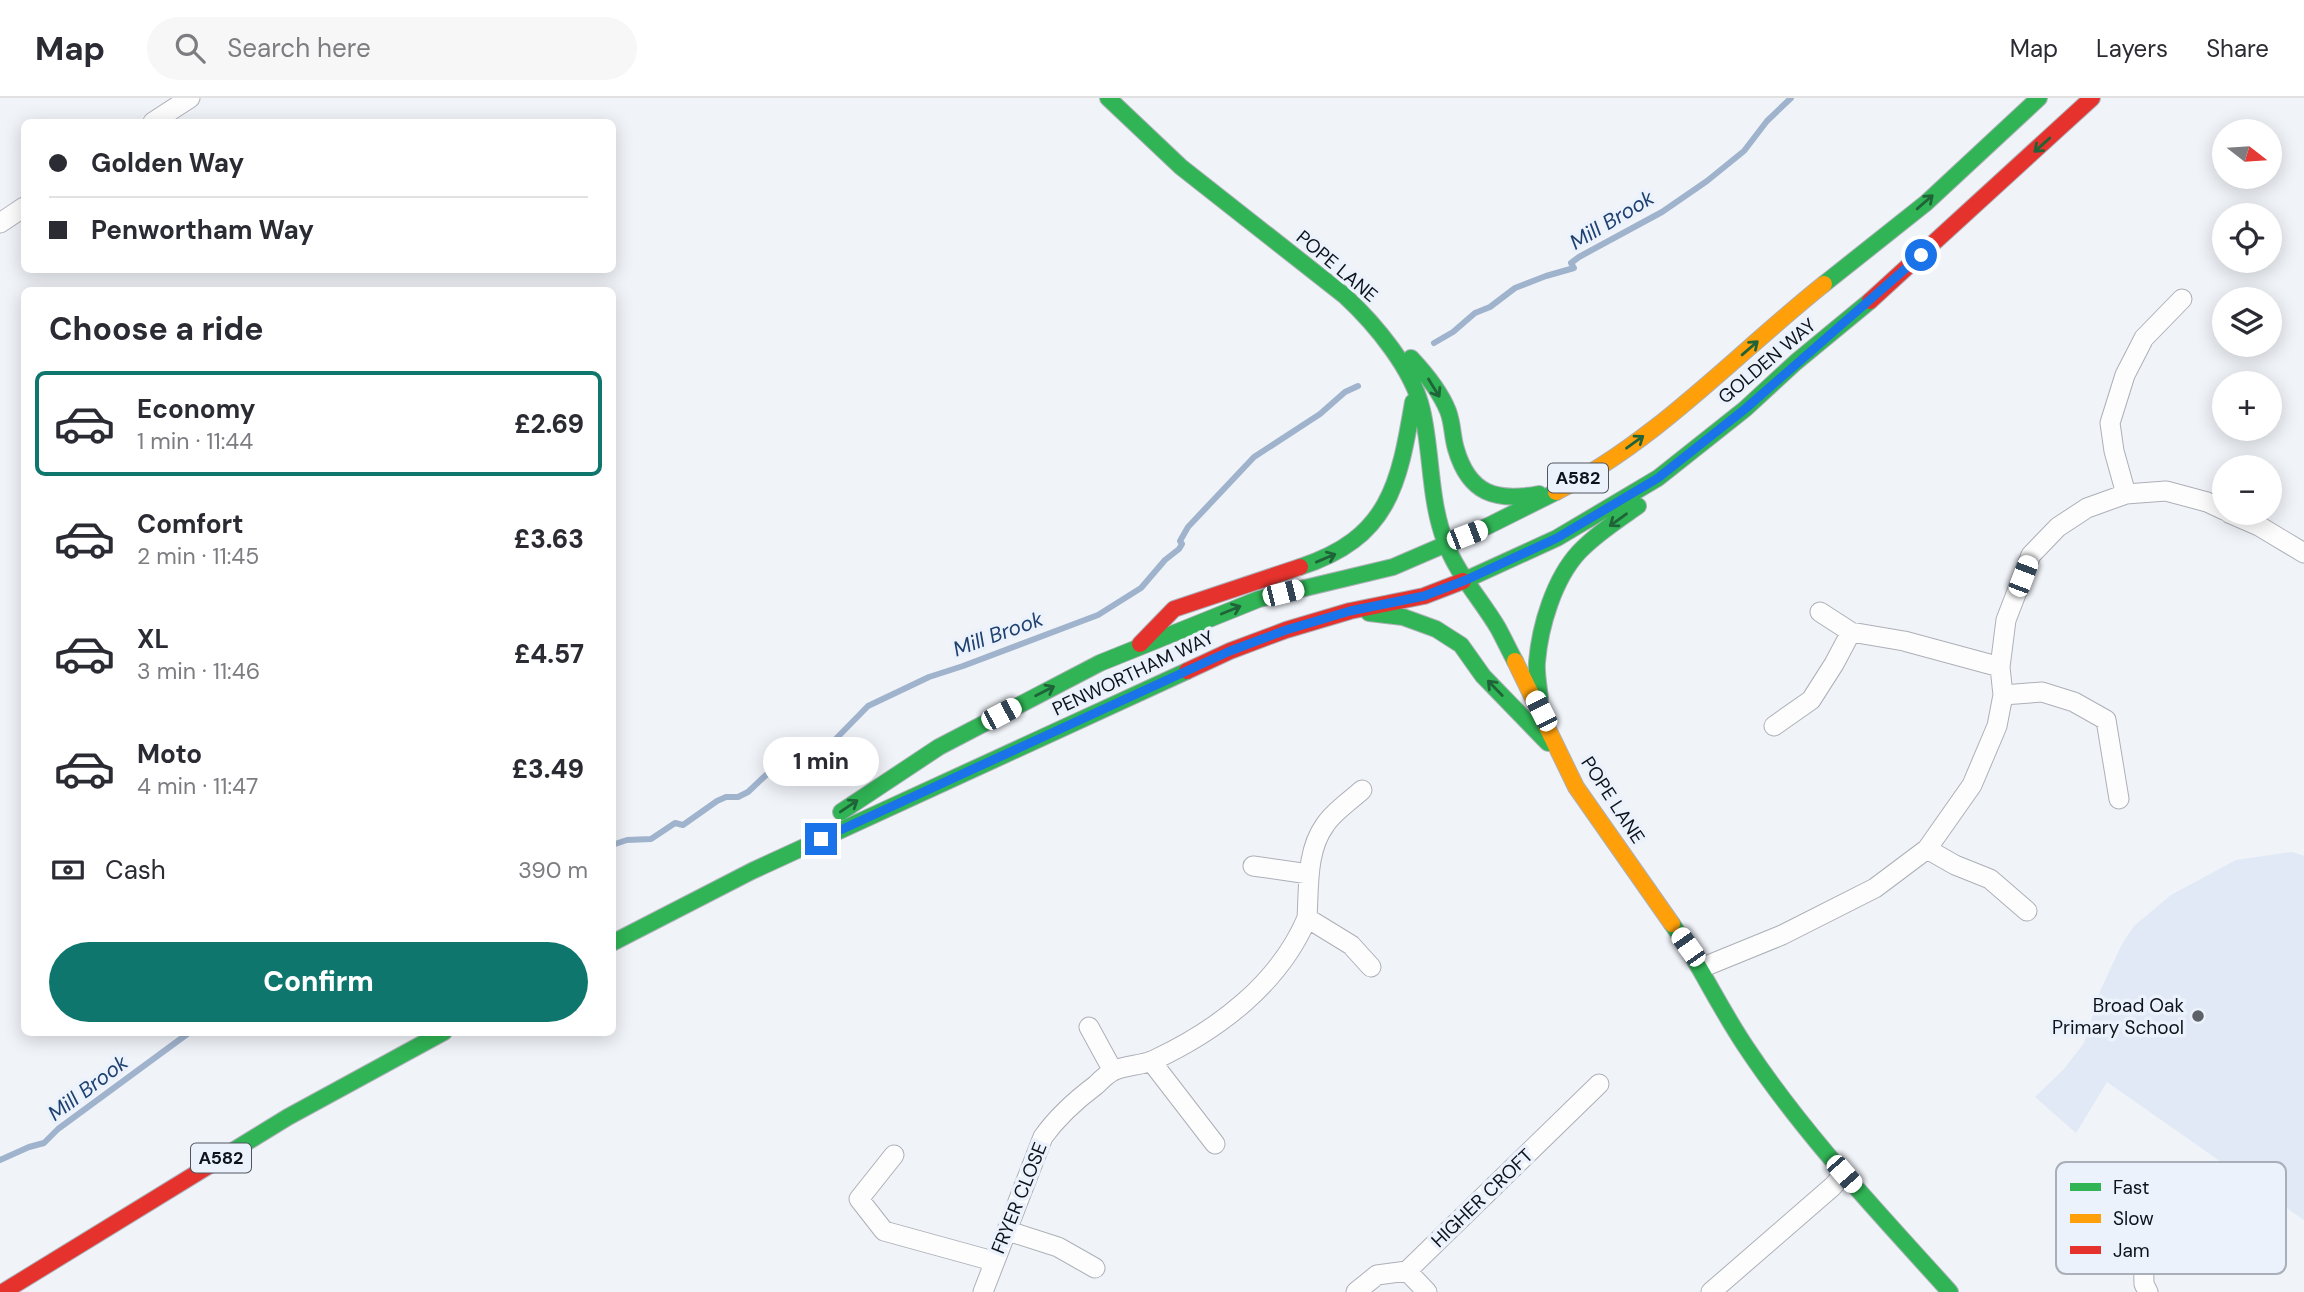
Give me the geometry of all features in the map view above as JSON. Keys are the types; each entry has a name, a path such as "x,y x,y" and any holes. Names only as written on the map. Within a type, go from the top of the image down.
{"main road":[{"name":"POPE LANE","path":"1108,98 1181,167 1345,296 1366,316 1386,342 1409,375 1422,408 1436,511 1445,543 1498,628 1576,787 1701,968 1745,1046 1798,1119 1950,1292"},
{"name":"GOLDEN WAY","path":"1445,543 1488,526 1561,489 1632,445 1699,393 1814,292 1926,202 2039,98"},
{"name":"GOLDEN WAY","path":"1466,580 1557,538 1658,478 1745,409 1796,362 1848,321 2092,98"},
{"path":"1386,342 1412,359 1427,376 1450,417 1456,449 1468,479 1482,492 1504,499 1561,489"},
{"path":"1541,711 1537,662 1545,627 1558,587 1577,554 1612,524 1735,434 1768,403 1796,362"},
{"path":"1136,648 1174,609 1323,560 1338,553 1367,532 1391,495 1400,469 1415,390"},
{"name":"PENWORTHAM WAY","path":"752,871 939,747 1100,663 1259,599 1393,567 1445,543"},
{"name":"PENWORTHAM WAY","path":"616,941 752,871 1230,651 1286,630 1350,611 1424,596 1466,580"},
{"path":"1350,611 1403,617 1436,629 1461,645 1483,676 1559,754"},
{"name":"A582","path":"3,1292 288,1117 437,1036"}],"street":[{"path":"158,119 190,98"},
{"path":"0,223 21,208"},
{"path":"2126,494 2113,452 2110,423 2125,375 2144,338 2182,299"},
{"path":"1701,968 1782,935 1875,888 1927,849 1972,785 1997,726 2003,695 2000,667 2006,620 2031,555 2058,527 2087,508 2126,494 2166,491 2212,504"},
{"path":"2257,525 2304,553"},
{"path":"1819,612 1851,632 1904,641 2000,667"},
{"path":"1774,726 1811,700 1851,632"},
{"path":"2003,695 2042,692 2074,702 2106,720 2119,800"},
{"path":"1362,790 1325,824 1314,849 1309,874 1307,918 1351,945 1371,967"},
{"path":"1927,849 1955,865 1990,879 2027,911"},
{"path":"1253,866 1309,874"},
{"name":"FRYER CLOSE","path":"983,1292 993,1261 1008,1231 1023,1184 1043,1137 1057,1118 1113,1071 1152,1061 1202,1034 1244,1003 1277,970 1296,944 1307,918"},
{"path":"1089,1027 1113,1071"},
{"path":"1152,1061 1215,1144"},
{"name":"HIGHER CROFT","path":"1408,1271 1599,1084"},
{"path":"894,1155 859,1199 884,1231 993,1261"},
{"path":"1711,1292 1844,1174"},
{"path":"1008,1231 1058,1247 1095,1268"},
{"path":"1356,1292 1377,1275 1408,1271 1427,1292"},
{"path":"2144,1274 2148,1292"}],"shaded area":[{"name":"Broad Oak Primary School","path":"2292,852 2304,856 2304,1220 2286,1207 2286,1162 2221,1162 2107,1082 2076,1133 2035,1097 2064,1069 2084,1043 2101,989 2122,944 2134,926 2171,895 2236,860"}],"waterway":[{"name":"Mill Brook","path":"1434,343 1515,288 1574,268 1571,263 1579,257 1662,212 1744,151 1767,121 1791,98"},
{"name":"Mill Brook","path":"616,844 627,840 651,839 675,823 683,825 717,801 748,792 781,761 791,756 821,754 868,706 929,677 1098,615 1141,588 1165,560 1179,549 1182,544 1180,541 1188,527 1254,457 1320,414 1345,392 1358,386"},
{"name":"Mill Brook","path":"0,1160 44,1143 58,1129 185,1036"}],"traffic: fast":[{"path":"1108,98 1181,167 1345,296 1402,363 1422,410 1433,492 1445,541 1462,575 1498,628 1515,661"},
{"path":"1824,284 1926,203 2039,98"},
{"path":"1463,581 1557,538 1658,478 1745,409 1796,362 1870,301"},
{"path":"1411,358 1445,404 1455,444 1468,476 1486,491 1497,495 1510,497 1539,494"},
{"path":"1300,567 1330,555 1353,541 1371,524 1385,505 1402,459 1413,402"},
{"path":"841,812 939,747 1100,663 1259,599 1393,567 1488,526 1556,492"},
{"path":"1540,699 1537,671 1539,648 1545,618 1562,576 1586,545 1638,506"},
{"path":"1369,613 1403,617 1436,629 1461,645 1483,676 1548,743"},
{"path":"616,941 752,871 1187,671"},
{"path":"1672,924 1736,1032 1793,1112 1843,1173 1950,1292"},
{"path":"210,1165 288,1117 437,1036"}],"traffic: slow":[{"path":"1556,492 1628,448 1662,422 1824,284"},
{"path":"1515,661 1576,787 1672,924"}],"traffic: jam":[{"path":"1870,301 2092,98"},
{"path":"1140,644 1174,609 1300,567"},
{"path":"1187,671 1286,630 1350,611 1424,596 1463,581"},
{"path":"3,1292 210,1165"}],"place":[{"name":"Broad Oak Primary School","path":"2198,1016"}],"route":[{"path":"821,839 1230,651 1286,630 1350,611 1424,596 1466,580 1557,538 1658,478 1745,409 1921,255"}]}
